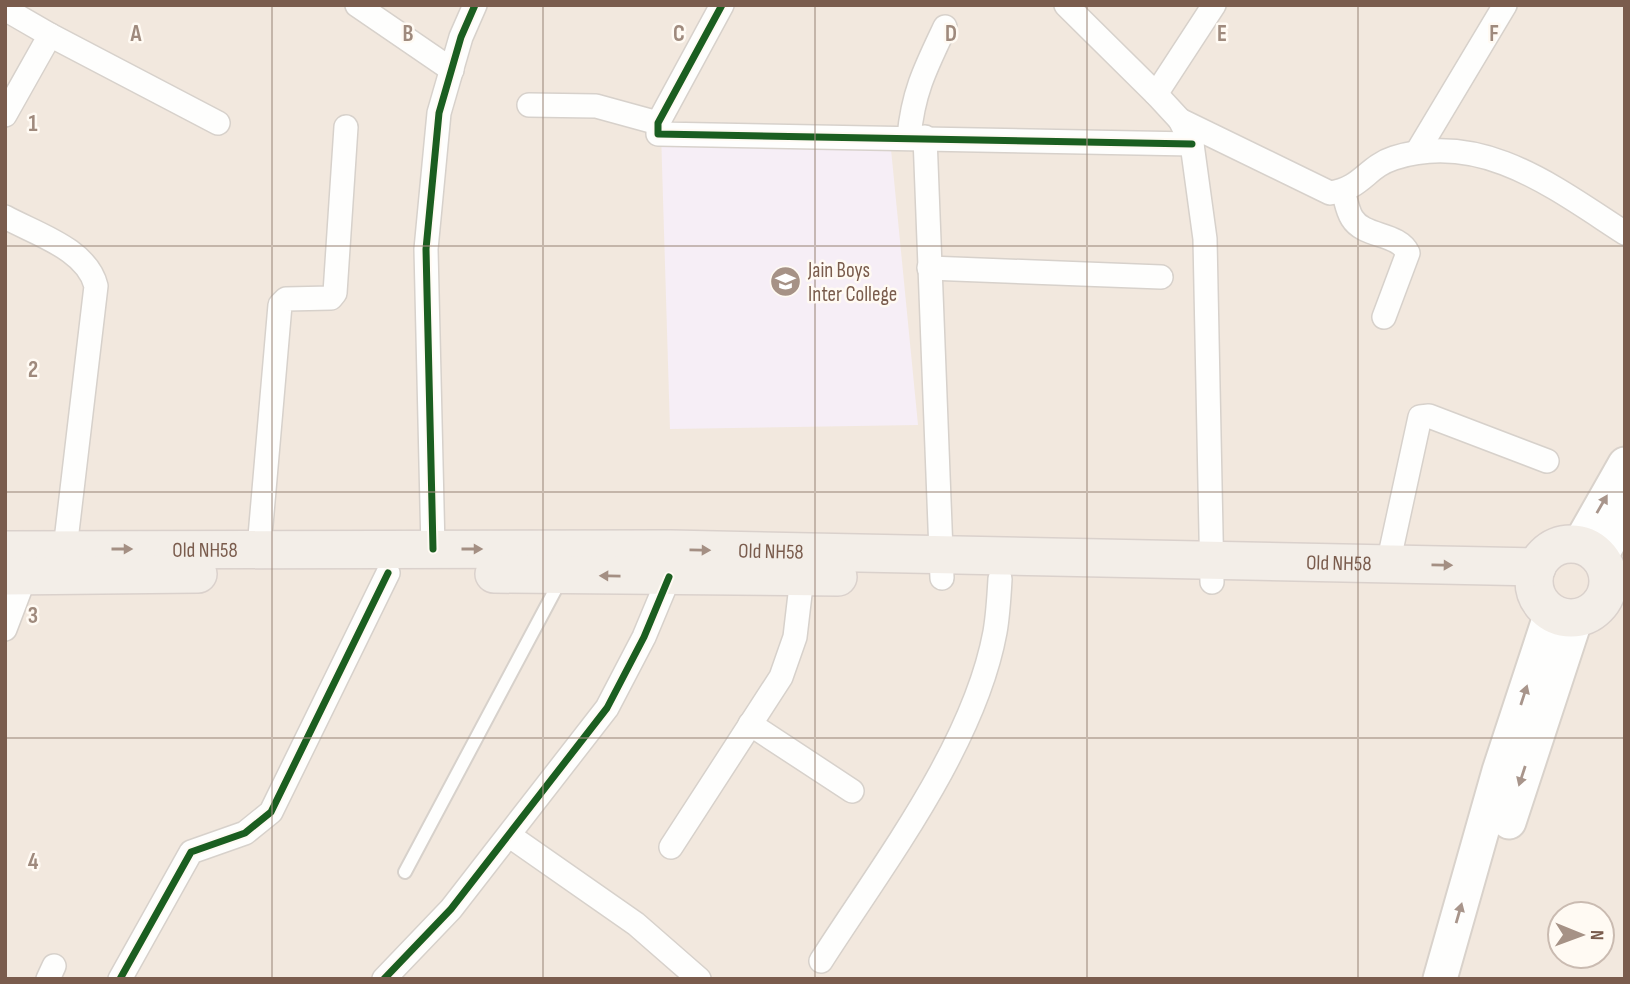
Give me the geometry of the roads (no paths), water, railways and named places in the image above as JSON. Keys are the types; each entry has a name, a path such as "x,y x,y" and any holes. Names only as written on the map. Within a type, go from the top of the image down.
{"main road":[{"path":"1607,573 1625,464"},
{"path":"1550,598 1588,614 1607,573 1625,514"},
{"name":"Old NH58","path":"27,560 192,561 259,548 433,549 941,566 1212,571 1550,598"},
{"path":"1465,979 1521,778 1550,598 1553,548 1607,573"},
{"name":"Old NH58","path":"27,560 192,561 388,573 669,577 802,577 941,566 1000,579 1388,564 1550,598"},
{"path":"1440,979 1550,598"}],"street":[{"path":"358,5 452,70"},
{"path":"433,549 426,249 439,113 475,5"},
{"path":"722,5 658,123 656,132 661,135 917,137 1192,144"},
{"path":"1066,5 1180,120 1192,144 1205,239 1212,571"},
{"path":"1156,94 1214,5"},
{"path":"1416,152 1505,5"},
{"path":"5,9 218,124"},
{"path":"941,566 929,268 912,102 918,82 946,27"},
{"path":"5,115 50,35"},
{"path":"529,105 596,106 658,123"},
{"path":"1180,120 1330,193 1357,185 1379,163 1416,152 1441,150 1488,156 1547,184 1625,233"},
{"path":"259,548 280,305 286,299 331,298 335,292 346,127"},
{"path":"1343,191 1352,218 1358,225 1401,244 1408,253 1384,317"},
{"path":"5,217 83,261 93,273 96,286 27,560 5,629"},
{"path":"929,268 1161,277"},
{"path":"1388,564 1420,417 1429,416 1547,461"},
{"path":"120,979 191,852 246,833 271,812 388,573"},
{"path":"384,979 451,909 607,708 644,637 669,577"},
{"path":"671,847 791,655 802,577"},
{"path":"821,961 940,772 959,735 984,675 995,632 1000,579"},
{"path":"750,724 852,791"},
{"path":"510,836 636,924 699,979"}],"lane":[{"path":"405,872 563,575"}],"place":[{"name":"Jain Boys Inter College","path":"785,282"}]}
